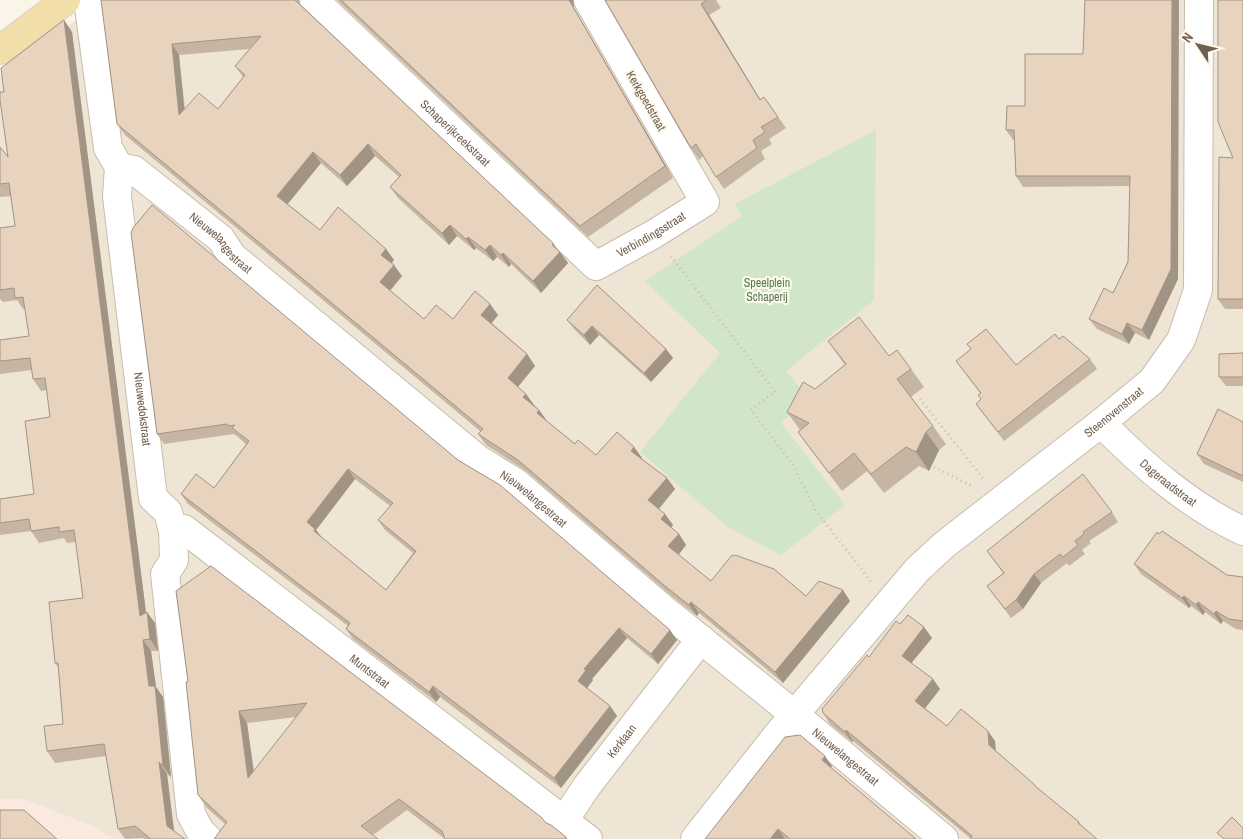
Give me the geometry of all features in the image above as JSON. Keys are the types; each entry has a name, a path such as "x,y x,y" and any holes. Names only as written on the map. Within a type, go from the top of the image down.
{"main road":[{"path":"0,50 66,0"}],"street":[{"path":"88,0 108,148 119,167"},
{"name":"Schaperijkreekstraat","path":"314,0 596,266"},
{"name":"Kerkgoedstraat","path":"588,0 705,202"},
{"name":"Steenovenstraat","path":"794,715 892,598 993,491 1101,423 1152,381 1181,340 1198,290 1199,0"},
{"name":"Nieuwedokstraat","path":"119,167 116,196 153,498 168,512 173,531 174,560 165,574 191,814 200,831 208,839"},
{"name":"Nieuwelangestraat","path":"119,167 134,170 221,239 232,256 479,460 516,483 663,609 944,839"},
{"name":"Verbindingsstraat","path":"596,266 654,234 705,202"},
{"name":"Dageraadstraat","path":"1101,423 1167,483 1220,520 1243,531"},
{"name":"Muntstraat","path":"173,531 184,529 564,822"},
{"name":"Kerklaan","path":"564,822 593,779 701,639"},
{"path":"695,839 794,715"},
{"path":"564,822 588,839"}],"path":[{"path":"654,234 775,392 751,410 793,465 816,512 871,582 892,598"},
{"path":"920,399 993,491"},
{"path":"934,467 976,488 993,491"}],"shaded area":[{"path":"103,0 1243,0 1243,839 114,839 95,827 23,799 0,799 0,76"},
{"path":"0,799 23,799 95,827 114,839 0,839"}],"green space":[{"name":"Speelplein Schaperij","path":"876,130 874,300 786,371 810,400 781,423 845,505 781,555 728,527 640,452 720,353 645,281 742,216 735,204"}],"building":[{"path":"101,0 295,0 554,244 552,245 560,252 533,281 503,253 501,255 490,245 485,250 468,237 466,239 450,225 442,233 390,187 401,175 368,144 340,175 313,152 277,196 320,230 338,207 386,249 381,255 394,265 380,282 424,319 436,305 453,319 475,291 490,304 481,315 527,354 508,378 526,394 523,397 539,410 537,413 575,444 578,440 596,455 617,432 634,447 631,451 667,478 648,500 665,514 661,519 679,534 668,546 711,581 732,555 735,555 774,569 806,596 819,581 843,590 775,672 691,602 689,605 665,586 518,460 478,434 483,429 117,124","holes":["261,36 235,66 245,75 218,109 199,93 179,115 172,44"]},
{"path":"341,0 569,0 665,166 580,226"},
{"path":"605,0 707,0 701,4 760,100 764,97 778,117 761,127 765,132 753,140 757,148 716,177 696,144 691,148"},
{"path":"1085,0 1172,0 1171,269 1142,330 1127,323 1122,334 1089,319 1104,288 1113,293 1128,262 1130,176 1016,176 1014,130 1006,130 1007,106 1025,106 1025,54 1083,54"},
{"path":"1218,0 1243,0 1243,299 1218,299 1219,157 1233,158 1218,122"},
{"path":"64,20 140,616 147,612 150,639 143,640 149,686 155,686 163,766 159,762 167,826 185,839 151,839 135,826 118,829 104,744 47,751 44,726 63,724 58,663 55,663 49,602 83,598 74,530 59,532 59,527 31,531 29,519 0,523 0,499 34,494 25,421 50,417 45,378 33,379 30,358 0,361 0,340 29,336 23,297 15,298 14,288 0,290 0,228 15,226 9,183 0,184 0,147 8,157 0,100 0,92 4,92 1,68"},
{"path":"152,205 458,460 500,485 670,630 651,654 619,628 584,669 586,670 578,681 610,706 554,778 433,686 429,692 346,629 350,623 181,494 196,474 214,488 249,441 232,428 235,425 229,426 227,424 157,434 131,233","holes":["348,469 393,503 378,520 416,551 386,590 314,531 315,529 307,522"]},
{"path":"597,285 666,349 644,373 592,326 584,335 567,320"},
{"path":"859,317 889,356 897,350 911,369 897,379 933,426 926,432 916,452 906,447 871,474 854,453 829,473 798,432 809,423 787,412 803,382 815,389 846,364 828,341"},
{"path":"986,329 1016,365 1055,334 1059,339 1063,336 1090,359 998,432 976,404 981,399 978,395 981,393 956,361 971,349 967,344"},
{"path":"1243,353 1243,377 1219,377 1219,354"},
{"path":"1218,409 1243,422 1243,476 1197,454"},
{"path":"1083,474 1112,512 1083,532 1084,534 1075,541 1078,545 1063,557 1060,554 1034,574 1016,600 1005,609 987,586 1004,573 987,551"},
{"path":"1162,531 1227,575 1243,577 1243,621 1229,619 1216,611 1214,614 1198,602 1196,605 1184,596 1182,598 1134,564 1157,532 1159,534"},
{"path":"211,566 541,817 546,823 566,837 565,839 445,839 442,831 399,799 361,826 378,839 214,839 227,822 198,795 186,682 188,681 176,591","holes":["307,703 248,778 239,711"]},
{"path":"908,615 924,627 902,656 933,679 915,701 947,726 961,709 988,731 989,745 1097,839 970,839 972,836 846,730 845,732 823,713 822,709 867,655 869,657 896,621 900,624"},
{"path":"800,735 825,756 822,760 916,839 790,839 778,829 770,839 705,839 785,737"},
{"path":"0,810 24,810 57,839 0,839"},
{"path":"1232,817 1243,828 1243,839 1224,839 1217,833"}]}
